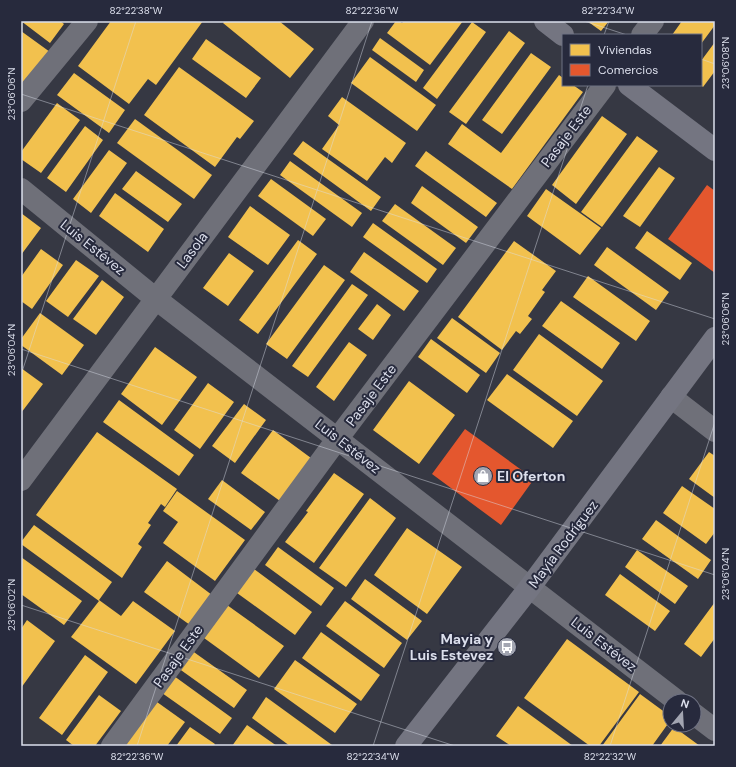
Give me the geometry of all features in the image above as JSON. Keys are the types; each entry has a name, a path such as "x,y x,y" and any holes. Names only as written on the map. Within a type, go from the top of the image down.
{"main road":[{"path":"545,21 562,34"},
{"path":"630,86 715,150"},
{"name":"Mayía Rodríguez","path":"406,746 530,587 715,338"}],"street":[{"path":"21,100 87,21"},
{"name":"Lasola","path":"21,480 363,21"},
{"path":"643,34 653,21"},
{"name":"Pasaje Este","path":"112,746 338,438 604,86"},
{"name":"Luis Estévez","path":"21,189 156,299 667,693"},
{"path":"671,397 715,431"},
{"path":"702,720 715,730"}],"building: Viviendas":[{"path":"21,21 60,21 64,24 50,43"},
{"path":"111,21 203,21 156,85 148,79 129,104 78,66"},
{"path":"225,21 279,21 314,49 290,78 223,23"},
{"path":"396,21 402,23 404,21 463,21 430,65 387,33"},
{"path":"587,21 609,21 601,31"},
{"path":"682,21 715,21 715,25 702,43 702,34 673,34"},
{"path":"472,22 486,32 437,99 423,88"},
{"path":"21,31 50,52 21,86"},
{"path":"509,31 525,43 466,124 449,112"},
{"path":"380,38 424,70 416,82 372,50"},
{"path":"206,39 261,78 246,98 192,59"},
{"path":"715,42 715,71 703,87 702,86 702,60"},
{"path":"531,53 551,67 502,134 482,120"},
{"path":"370,57 436,105 417,131 351,83"},
{"path":"179,67 254,121 240,139 237,137 215,167 144,115"},
{"path":"74,73 125,110 109,133 57,95"},
{"path":"559,75 562,77 562,86 574,86 583,92 512,189 448,144 462,124 501,153"},
{"path":"342,97 406,143 392,163 385,157 367,181 322,149 339,125 328,116"},
{"path":"57,103 80,120 41,173 21,159 21,152"},
{"path":"602,116 627,134 576,204 552,185"},
{"path":"135,119 212,175 194,199 117,143"},
{"path":"85,126 103,140 66,192 47,178"},
{"path":"637,136 658,151 602,227 581,212"},
{"path":"303,141 381,197 371,211 293,154"},
{"path":"109,150 127,163 91,213 73,199"},
{"path":"426,151 497,203 486,217 415,166"},
{"path":"290,161 362,213 352,227 280,175"},
{"path":"659,167 675,178 640,227 623,216"},
{"path":"136,171 182,204 168,222 122,189"},
{"path":"271,179 326,219 313,236 258,196"},
{"path":"422,186 478,227 466,243 411,203"},
{"path":"546,189 601,228 580,255 527,216"},
{"path":"115,193 164,229 148,252 99,216"},
{"path":"395,204 456,248 443,265 382,221"},
{"path":"250,206 290,235 268,265 228,237"},
{"path":"21,213 41,228 21,255"},
{"path":"373,223 437,269 427,283 363,237"},
{"path":"647,231 692,263 680,280 635,248"},
{"path":"298,240 317,254 258,334 239,320"},
{"path":"514,241 556,271 542,290 545,292 528,316 532,319 520,334 516,331 502,350 458,317"},
{"path":"607,247 669,292 656,310 594,265"},
{"path":"41,249 63,265 32,309 21,301 21,277"},
{"path":"364,252 419,291 404,311 350,272"},
{"path":"229,253 254,271 228,306 203,288"},
{"path":"76,260 99,276 68,317 46,301"},
{"path":"324,265 345,280 287,359 266,344"},
{"path":"588,276 650,321 636,341 573,297"},
{"path":"102,280 124,297 96,335 73,319"},
{"path":"352,284 368,295 308,377 292,366"},
{"path":"561,301 620,343 602,369 542,326"},
{"path":"377,304 391,315 373,340 358,329"},
{"path":"40,313 84,345 62,375 21,345 21,339"},
{"path":"452,318 500,353 486,373 437,338"},
{"path":"539,334 603,381 577,416 513,370"},
{"path":"431,339 480,375 467,393 418,357"},
{"path":"349,342 367,355 334,401 316,387"},
{"path":"155,347 197,377 162,425 121,394"},
{"path":"21,368 43,384 21,413"},
{"path":"507,374 573,421 553,448 487,400"},
{"path":"409,381 455,415 419,464 373,430"},
{"path":"208,383 234,402 200,449 174,430"},
{"path":"119,400 194,455 179,476 103,422"},
{"path":"244,404 266,420 235,463 212,446"},
{"path":"273,430 311,458 280,501 241,473"},
{"path":"97,432 177,489 165,507 161,504 148,523 151,525 138,544 142,547 122,578 36,515"},
{"path":"709,452 715,456 715,498 689,479"},
{"path":"334,473 364,494 314,563 285,542 308,512 306,511"},
{"path":"222,480 265,512 251,530 208,499"},
{"path":"682,486 715,509 715,532 706,544 663,513"},
{"path":"177,491 245,540 215,581 163,543 178,522 163,511"},
{"path":"370,498 396,518 346,587 319,568"},
{"path":"656,520 711,560 698,579 642,539"},
{"path":"34,525 112,582 99,600 121,616 133,601 175,631 136,684 71,637 99,601 21,544"},
{"path":"407,528 462,567 427,614 374,575"},
{"path":"278,547 334,588 321,606 265,565"},
{"path":"637,550 688,586 675,604 625,567"},
{"path":"21,557 82,601 64,625 21,594"},
{"path":"167,561 212,595 190,625 144,592"},
{"path":"254,569 312,612 295,635 237,593"},
{"path":"620,574 670,611 655,631 605,595"},
{"path":"365,579 422,621 407,640 351,599"},
{"path":"345,601 402,643 384,668 326,626"},
{"path":"715,602 715,638 701,657 684,644"},
{"path":"227,605 284,646 259,678 204,638"},
{"path":"27,620 55,641 21,688 21,629"},
{"path":"321,632 380,675 361,701 302,658"},
{"path":"567,639 639,692 599,746 590,746 524,698"},
{"path":"191,650 247,690 234,708 178,668"},
{"path":"85,655 108,672 62,735 39,718"},
{"path":"295,660 357,704 335,733 274,689"},
{"path":"174,676 232,718 220,734 162,693"},
{"path":"640,694 662,710 662,732 652,746 602,746"},
{"path":"99,695 121,711 95,746 74,746 66,740"},
{"path":"266,697 332,745 290,746 252,718"},
{"path":"157,702 185,722 167,746 124,746"},
{"path":"518,706 573,746 511,746 496,736"},
{"path":"247,725 277,746 232,746"},
{"path":"190,727 215,744 214,746 176,746"},
{"path":"670,733 682,733 700,746 660,746"}],"building: Comercios":[{"path":"707,185 715,191 715,273 668,239"},
{"path":"465,429 534,479 501,525 432,474"}],"place":[{"name":"El Oferton","path":"483,476"},
{"name":"Mayia y Luis Estevez","path":"507,647"}]}
